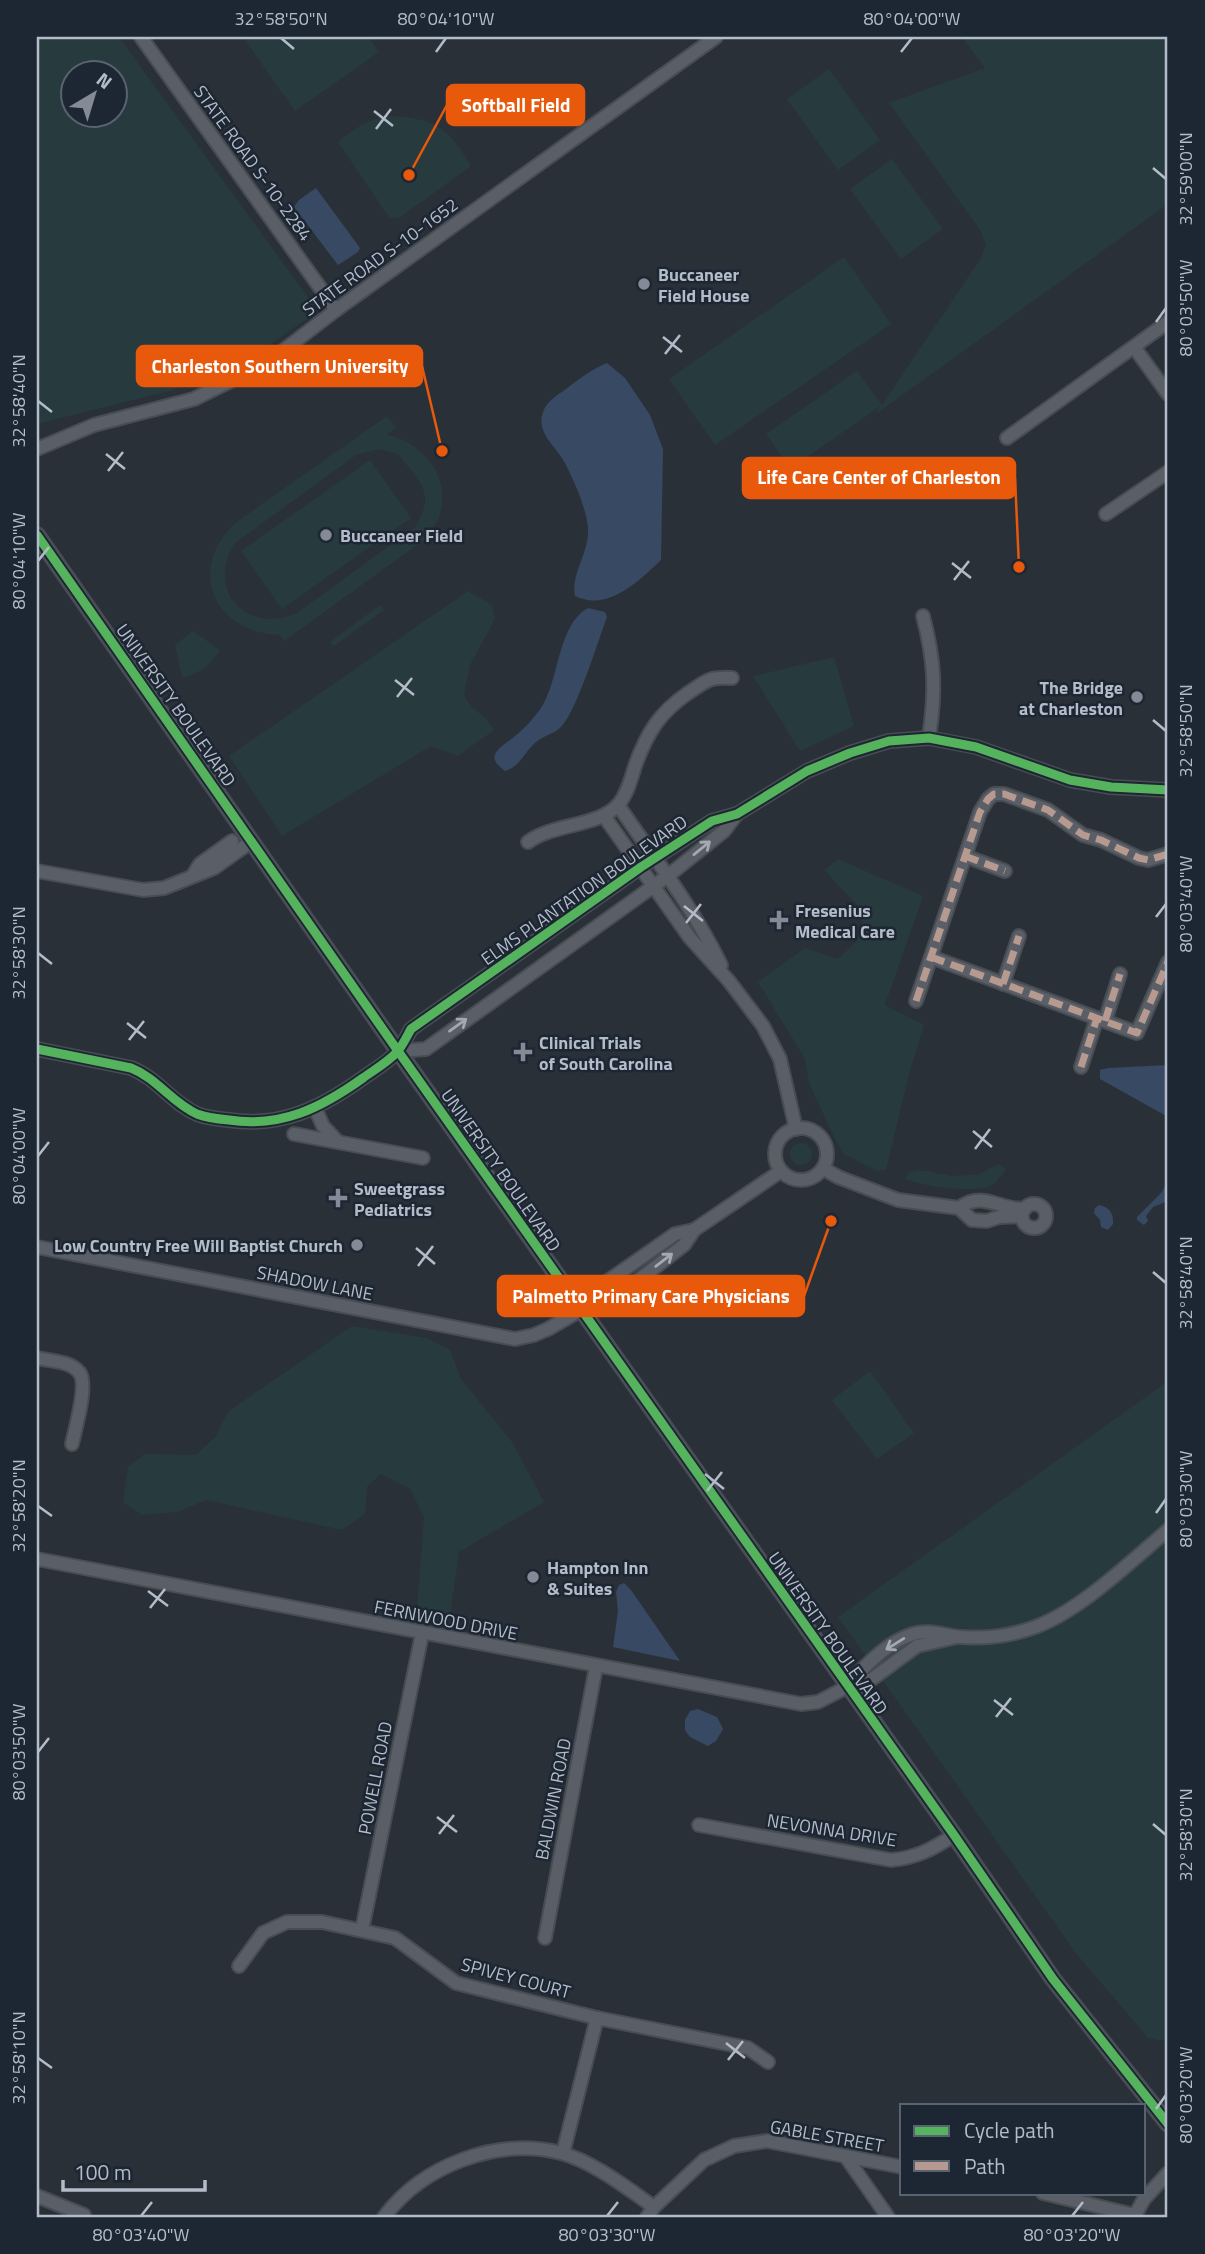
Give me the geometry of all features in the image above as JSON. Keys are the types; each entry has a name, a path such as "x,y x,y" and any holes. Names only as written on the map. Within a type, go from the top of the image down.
{"main road":[{"name":"UNIVERSITY BOULEVARD","path":"37,535 398,1051 586,1307 847,1687 954,1835 1053,1979 1168,2124"}],"street":[{"name":"STATE ROAD S-10-2284","path":"141,37 336,310"},
{"name":"STATE ROAD S-10-1652","path":"37,449 79,430 194,399 267,363 336,310 716,37"},
{"path":"1007,438 1168,323"},
{"path":"1134,347 1168,394"},
{"path":"1106,514 1168,472"},
{"path":"923,616 933,652 934,679 929,738"},
{"path":"528,842 548,830 604,816 618,805 627,790 655,722 673,703 712,677 732,678"},
{"name":"ELMS PLANTATION BOULEVARD","path":"398,1051 411,1029 654,858 712,821 737,814 807,771 850,753 889,741 929,738 976,747 1070,780 1111,787 1168,789"},
{"path":"916,1001 980,812 994,794 1004,794 1048,810 1083,835 1101,840 1139,858 1148,860 1168,854"},
{"path":"618,805 668,875 707,937 729,981"},
{"name":"ELMS PLANTATION BOULEVARD","path":"398,1051 426,1049 668,875 723,831 737,814"},
{"path":"604,816 690,938 729,981 763,1026 780,1059 796,1129"},
{"path":"193,875 200,864 232,841"},
{"path":"37,871 143,890 164,888 214,868 252,841"},
{"path":"965,856 1005,871"},
{"path":"1003,984 1018,936"},
{"path":"931,957 1137,1033 1168,962"},
{"path":"1081,1068 1120,974"},
{"path":"37,1049 131,1068 143,1073 185,1107 204,1116 242,1122 288,1119 315,1108 347,1089 398,1051"},
{"path":"315,1108 323,1126 338,1143"},
{"path":"796,1129 809,1129 822,1138 828,1153 824,1168 818,1175 803,1181 795,1180 781,1171 775,1156 776,1147 785,1133 796,1129"},
{"path":"294,1134 423,1158"},
{"path":"824,1168 838,1177 898,1200 959,1208 972,1220 987,1221 1024,1212 995,1205 984,1199 976,1199 959,1208"},
{"path":"586,1307 595,1290 675,1234 694,1230 781,1171"},
{"name":"SHADOW LANE","path":"37,1247 504,1338 534,1335 586,1307"},
{"path":"37,1358 69,1365 80,1372 84,1383 72,1444"},
{"name":"FERNWOOD DRIVE","path":"37,1559 801,1704 818,1702 847,1687 863,1666 915,1633 940,1633 957,1637 1000,1636 1039,1626 1097,1588 1168,1530"},
{"name":"POWELL ROAD","path":"362,1930 422,1634"},
{"name":"BALDWIN ROAD","path":"545,1938 596,1667"},
{"name":"NEVONNA DRIVE","path":"699,1825 891,1860 926,1853 954,1835"},
{"name":"SPIVEY COURT","path":"239,1966 263,1933 287,1922 322,1922 395,1938 456,1983 597,2018 748,2048 768,2062"},
{"path":"563,2153 597,2018"},
{"name":"GABLE STREET","path":"651,2212 704,2160 734,2146 767,2141 900,2167"},
{"path":"384,2217 398,2200 434,2171 491,2151 529,2149 563,2153 607,2175 651,2212"},
{"path":"846,2157 888,2217"},
{"path":"1047,2194 1134,2216 1144,2199 1168,2173"},
{"path":"37,2196 84,2215"}],"green space":[{"path":"37,37 119,37 318,311 258,353 173,390 37,424"},
{"path":"243,37 368,37 379,52 295,111"},
{"path":"962,37 1168,37 1168,204 876,414 879,407 790,469 766,434 857,371 882,405 981,258 986,245 980,230 889,103 985,68"},
{"path":"829,69 880,140 838,170 787,99"},
{"path":"389,116 418,119 439,127 455,142 471,166 399,218 389,217 338,142 362,125"},
{"path":"892,159 943,229 901,259 850,189"},
{"path":"844,257 891,324 715,445 669,379"},
{"path":"387,416 396,427 387,435 412,445 423,454 432,464 442,489 439,517 424,540 284,641 280,635 256,631 237,623 223,610 214,594 210,576 213,558 222,539 238,521","holes":["379,449 398,454 418,480 425,496 425,505 415,527 297,613 278,618 262,618 247,613 236,604 228,592 225,577 227,560 235,543 356,455"]},
{"name":"Buccaneer Field","path":"370,460 411,518 282,609 241,551"},
{"path":"468,591 492,605 495,619 470,665 464,695 471,707 485,717 494,730 458,756 431,746 282,836 229,756"},
{"path":"380,605 384,610 334,646 330,642"},
{"path":"193,631 220,650 204,668 182,678 175,645"},
{"path":"834,657 854,726 800,751 753,676"},
{"path":"838,859 923,896 885,1005 924,1025 886,1170 877,1171 844,1154 809,1083 805,1059 758,982 805,948 838,959 857,941 865,913 824,870"},
{"path":"801,1143 809,1146 812,1154 809,1162 801,1165 793,1162 790,1154 793,1146"},
{"path":"998,1164 1006,1169 995,1183 982,1188 947,1188 905,1178 910,1172 920,1170 953,1176 980,1174"},
{"path":"352,1326 427,1338 450,1350 461,1379 512,1442 544,1502 459,1552 450,1616 417,1610 424,1517 410,1489 381,1474 367,1487 365,1514 342,1530 206,1500 177,1512 142,1515 123,1502 128,1467 145,1454 196,1455 215,1437 229,1411"},
{"path":"870,1371 914,1433 877,1459 832,1400"},
{"path":"1168,1381 1168,2029 1164,2041 1148,2038 1075,1952 838,1617"}],"water":[{"path":"316,188 360,248 338,265 294,207"},
{"path":"607,363 625,378 650,415 663,449 661,560 622,592 599,600 587,600 575,596 574,588 588,537 585,512 565,463 545,435 542,416 545,407 555,397 586,374"},
{"path":"588,608 605,612 607,617 573,708 560,728 536,742 519,762 505,771 495,760 496,752 525,727 541,708 570,627"},
{"path":"1168,1065 1168,1117 1100,1079 1100,1070 1108,1068"},
{"path":"1168,1179 1168,1201 1153,1207 1146,1216 1148,1221 1144,1225 1137,1217 1162,1192"},
{"path":"1099,1205 1106,1207 1112,1214 1113,1224 1108,1230 1101,1227 1100,1220 1094,1213"},
{"path":"624,1583 680,1661 613,1647 618,1611 616,1592 619,1585"},
{"path":"698,1709 717,1717 723,1729 716,1741 708,1746 690,1737 685,1730 685,1720 690,1711"}],"marked path":[{"path":"916,1001 980,812 994,794 1004,794 1048,810 1083,835 1101,840 1139,858 1148,860 1168,854"},
{"path":"965,856 1005,871"},
{"path":"1003,984 1019,936"},
{"path":"931,957 1137,1033 1168,962"},
{"path":"1105,1021 1120,974"},
{"path":"1081,1067 1097,1018"}],"cycle path":[{"path":"37,535 1053,1979 1168,2124"},
{"path":"37,1049 131,1068 197,1114 248,1122 283,1118 316,1107 376,1069 397,1052 411,1029 641,867 712,821 737,814 807,771 850,753 889,741 929,738 976,747 1070,780 1111,787 1168,790"}],"place":[{"name":"Softball Field","path":"409,175"},
{"name":"Buccaneer Field House","path":"644,284"},
{"name":"Charleston Southern University","path":"442,451"},
{"name":"Buccaneer Field","path":"326,535"},
{"name":"Life Care Center of Charleston","path":"1019,567"},
{"name":"The Bridge at Charleston","path":"1137,697"},
{"name":"Fresenius Medical Care","path":"779,920"},
{"name":"Clinical Trials of South Carolina","path":"523,1052"},
{"name":"Sweetgrass Pediatrics","path":"338,1198"},
{"name":"Palmetto Primary Care Physicians","path":"831,1221"},
{"name":"Low Country Free Will Baptist Church","path":"357,1245"},
{"name":"Hampton Inn & Suites","path":"533,1577"}]}
